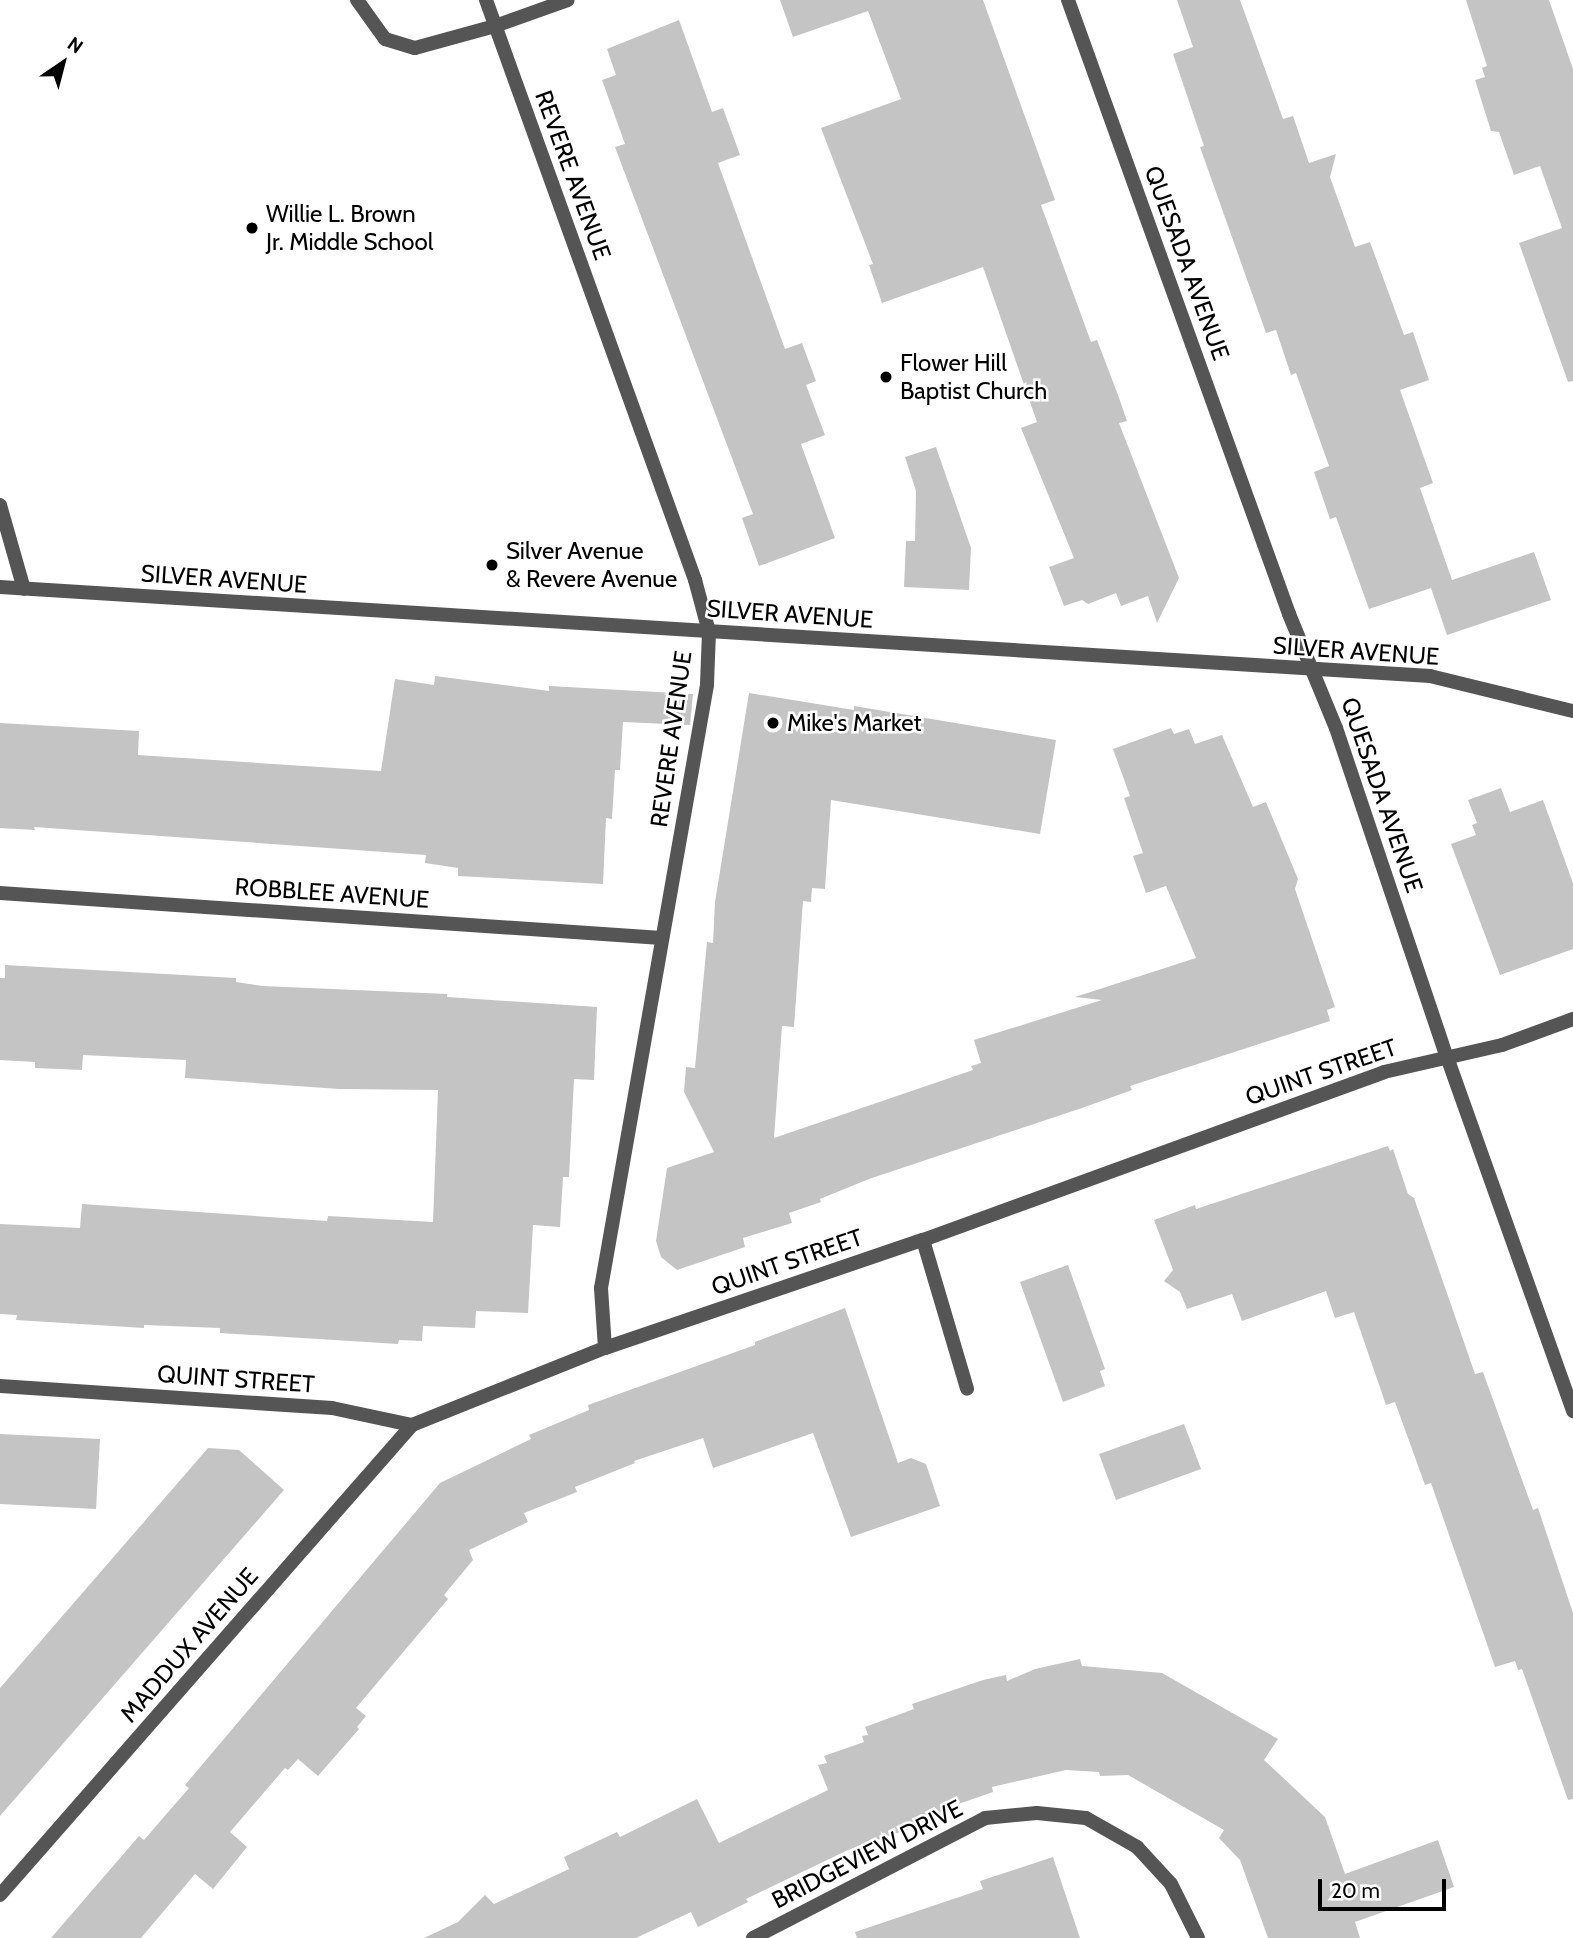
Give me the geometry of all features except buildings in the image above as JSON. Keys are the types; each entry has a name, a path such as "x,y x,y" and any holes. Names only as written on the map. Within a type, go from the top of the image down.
{"street":[{"path":"357,0 385,39 415,48 495,26 568,0"},
{"name":"REVERE AVENUE","path":"486,0 695,580 709,632 707,685 601,1288 605,1348"},
{"name":"QUESADA AVENUE","path":"1068,0 1289,614 1315,671 1447,1057 1573,1411"},
{"path":"0,505 24,589"},
{"name":"SILVER AVENUE","path":"0,587 1315,671 1430,676 1573,711"},
{"name":"ROBBLEE AVENUE","path":"0,893 661,938"},
{"name":"QUINT STREET","path":"0,1386 332,1408 412,1425 605,1348 923,1240 1384,1072 1502,1045 1573,1019"},
{"path":"923,1240 967,1389"},
{"name":"MADDUX AVENUE","path":"0,1895 412,1425"},
{"name":"BRIDGEVIEW DRIVE","path":"753,1938 985,1818 1037,1813 1086,1818 1137,1847 1171,1884 1198,1938"}],"place":[{"name":"Willie L. Brown Jr. Middle School","path":"252,228"},
{"name":"Flower Hill Baptist Church","path":"886,377"},
{"name":"Silver Avenue & Revere Avenue","path":"492,565"},
{"name":"Mike's Market","path":"773,723"}]}
